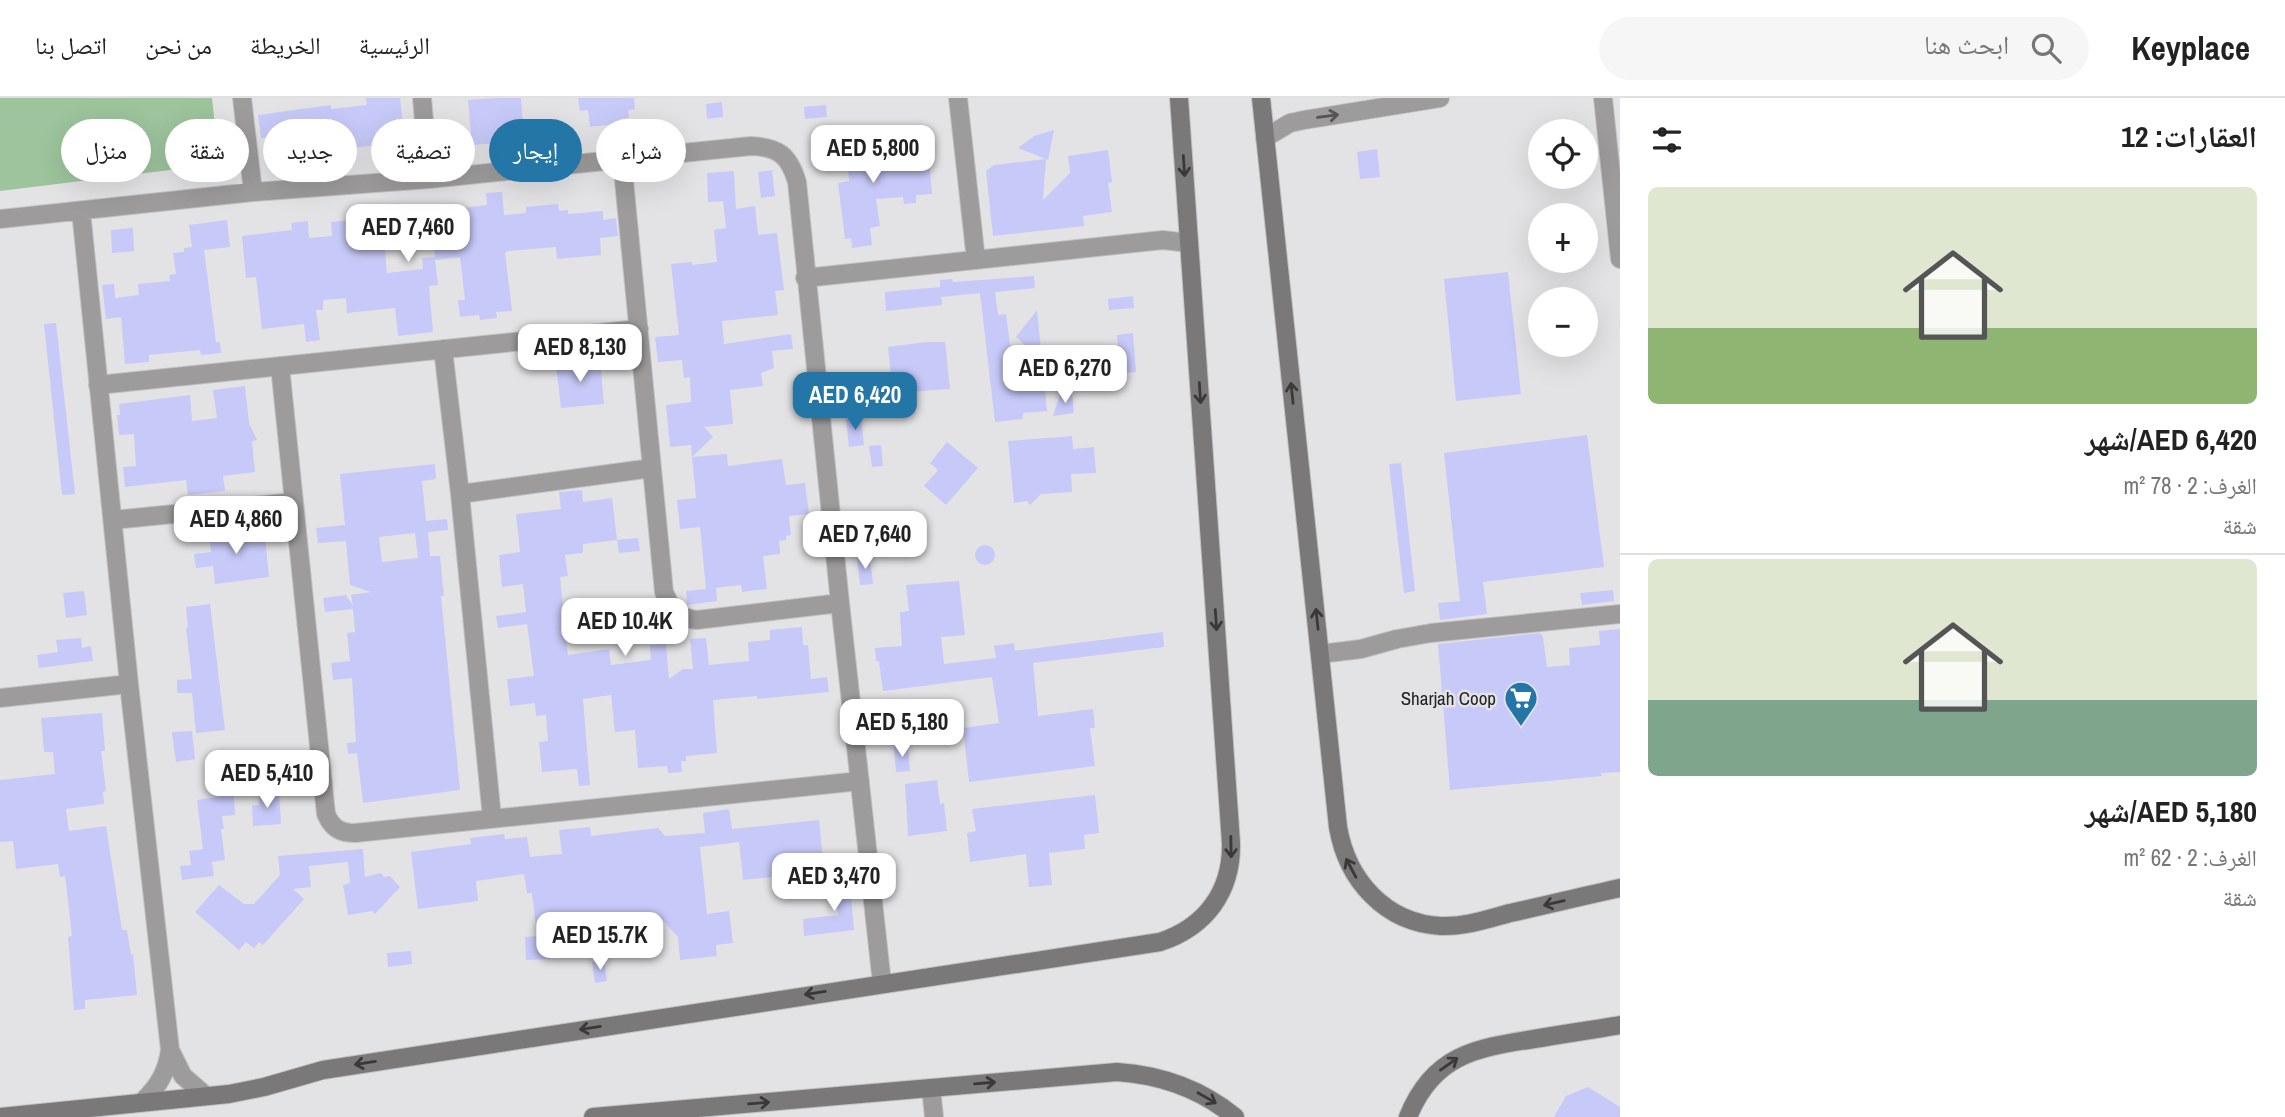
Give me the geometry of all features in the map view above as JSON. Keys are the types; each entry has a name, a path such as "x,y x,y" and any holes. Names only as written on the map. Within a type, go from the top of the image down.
{"main road":[{"path":"0,1117 252,1090 323,1070 1160,942 1195,924 1221,894 1230,869 1231,843 1179,98"},
{"path":"1261,98 1340,841 1350,868 1362,886 1377,901 1413,921 1455,925 1620,888"},
{"path":"1408,1117 1415,1101 1433,1077 1469,1052 1497,1043 1620,1025"},
{"path":"593,1117 1117,1072 1156,1076 1192,1089 1236,1117"}],"street":[{"path":"242,98 253,192"},
{"path":"422,98 424,119"},
{"path":"958,98 976,260"},
{"path":"1265,138 1277,129 1297,121 1440,98"},
{"path":"1603,98 1620,259"},
{"path":"686,153 751,146 767,147 782,154 792,166 797,181 839,603 882,983"},
{"path":"475,174 596,163"},
{"path":"0,219 253,192 388,182"},
{"path":"624,182 664,592 675,613 685,619 697,621 839,603"},
{"path":"81,211 129,684 170,1050 162,1078 143,1101"},
{"path":"805,278 1189,237"},
{"path":"98,385 639,329"},
{"path":"443,349 492,818"},
{"path":"280,366 326,814 337,830 355,833 860,781"},
{"path":"460,494 652,468"},
{"path":"113,520 294,502"},
{"path":"1320,654 1362,649 1396,639 1620,614"},
{"path":"0,698 129,684"},
{"path":"170,1050 183,1076 205,1095"},
{"path":"931,1088 934,1117"}],"green space":[{"path":"0,98 212,98 214,119 165,119 165,171 151,172 151,119 61,119 61,182 73,182 0,191"}],"building":[{"path":"366,98 400,98 402,119 371,119 371,146 357,147 357,119 263,119 261,138 258,115 331,105 331,109 367,105"},
{"path":"521,98 522,119 489,119 489,144 475,145 475,119 470,119 468,100"},
{"path":"578,98 634,98 635,109 628,110 629,118 596,119 596,126 590,127 588,110 580,111"},
{"path":"722,102 723,117 707,119 706,104"},
{"path":"826,105 827,117 805,119 804,107"},
{"path":"874,125 878,165 909,161 910,171 930,169 932,194 916,195 916,203 904,204 903,197 876,199 880,226 870,228 872,245 852,248 851,238 845,239 838,183 849,181 848,169 865,167 862,142 827,146 826,131"},
{"path":"1054,130 1048,160 1018,148 1034,136"},
{"path":"1377,149 1380,177 1360,179 1357,152"},
{"path":"1108,150 1112,182 1108,183 1112,212 1083,216 1084,226 993,236 986,171 994,165 1046,159 1043,200 1070,173 1068,156"},
{"path":"772,170 775,196 761,198 758,172"},
{"path":"734,171 736,209 755,206 758,235 777,233 784,290 775,291 778,315 722,321 724,344 791,334 793,349 772,351 774,368 761,373 763,386 730,390 733,424 704,427 713,437 692,457 691,445 670,447 666,405 691,402 690,377 684,378 682,360 658,362 655,337 679,335 671,264 717,262 714,230 726,228 723,201 708,202 707,173"},
{"path":"502,192 504,215 526,213 526,207 558,204 559,211 568,210 568,214 603,211 603,220 616,218 618,236 600,238 601,255 557,259 556,247 505,253 512,311 496,312 497,318 480,320 479,315 460,317 458,300 465,300 460,257 435,260 438,285 429,286 433,332 398,336 395,308 347,313 346,298 323,300 323,310 316,310 320,340 306,342 304,324 262,329 256,277 246,278 242,236 292,230 291,223 308,221 309,238 332,236 331,222 382,217 382,224 387,224 388,238 384,239 387,273 423,269 422,258 435,257 432,226 441,225 440,211 487,205 486,193"},
{"path":"227,220 230,247 204,250 216,342 220,342 221,353 201,355 200,350 149,355 149,362 125,364 121,317 106,319 102,285 114,284 115,298 139,295 138,284 170,281 169,275 176,274 173,253 184,252 184,248 192,247 189,225"},
{"path":"133,228 134,251 112,253 111,230"},
{"path":"1508,272 1521,394 1456,401 1444,279"},
{"path":"1034,276 1035,288 995,292 998,315 1006,314 1014,374 1043,371 1047,411 1023,413 1023,419 995,422 980,293 941,297 942,305 886,311 885,292 940,287 940,280 952,279 953,282"},
{"path":"1133,296 1134,308 1109,310 1108,299"},
{"path":"1037,310 1042,360 1016,337"},
{"path":"56,323 75,494 62,495 44,324"},
{"path":"1133,333 1136,372 1120,374 1117,335"},
{"path":"945,342 950,389 893,393 888,347"},
{"path":"600,361 604,404 561,408 556,365"},
{"path":"245,386 249,423 257,440 252,441 255,472 223,476 225,491 188,495 186,480 125,487 123,467 136,466 134,434 119,435 119,404 190,395 192,421 217,418 213,390"},
{"path":"1072,393 1074,413 1053,416 1060,394"},
{"path":"861,417 864,445 849,447 846,419"},
{"path":"1587,435 1604,567 1483,582 1487,614 1440,620 1438,603 1460,601 1444,453"},
{"path":"1072,436 1073,449 1094,447 1096,473 1071,474 1072,492 1041,494 1030,505 1027,501 1014,503 1008,441"},
{"path":"947,442 978,468 946,505 924,486 938,470 930,463"},
{"path":"881,445 883,466 872,467 869,446"},
{"path":"727,454 728,466 782,459 786,485 805,483 809,514 789,516 791,535 786,536 786,540 779,541 780,554 763,556 767,589 742,592 741,585 706,589 700,527 680,529 677,500 696,498 692,457"},
{"path":"1401,463 1415,591 1404,593 1389,464"},
{"path":"435,464 436,479 422,481 426,521 447,519 448,530 428,532 430,556 440,556 444,596 441,596 460,790 363,803 357,753 348,754 347,743 356,742 352,678 333,680 331,663 350,661 347,633 355,632 353,609 325,612 323,598 346,595 353,606 351,595 371,592 350,585 346,541 318,543 316,528 345,525 340,474","holes":["415,533 418,558 382,562 379,537"]},
{"path":"582,490 583,502 612,498 617,540 583,544 583,553 565,555 568,576 560,577 563,610 571,609 574,631 565,632 568,655 609,649 611,665 651,660 650,645 666,644 669,679 683,669 693,669 690,639 706,638 709,665 749,661 748,642 770,640 770,630 802,627 803,645 808,645 811,679 827,677 829,692 713,700 717,753 686,756 686,761 681,761 682,772 668,773 667,766 638,768 635,730 615,732 611,695 583,699 590,785 579,786 577,769 542,772 539,742 548,741 546,715 536,716 535,703 510,706 507,679 534,676 527,624 498,628 496,616 526,612 523,584 502,587 499,555 520,552 516,514 561,509 559,492"},
{"path":"264,528 269,577 215,584 213,566 196,568 194,554 211,552 209,534"},
{"path":"638,538 640,551 619,553 617,540"},
{"path":"985,545 992,548 995,555 992,562 985,565 978,562 975,555 978,548"},
{"path":"870,557 873,584 860,585 857,559"},
{"path":"959,581 965,635 941,637 944,664 996,658 994,646 1014,643 1015,651 1163,632 1164,647 1033,663 1038,716 1093,709 1095,728 1090,728 1095,766 969,782 963,728 999,723 992,677 883,691 875,648 902,646 900,612 909,611 906,585"},
{"path":"716,588 717,601 687,605 686,591"},
{"path":"1613,590 1614,601 1582,605 1580,593"},
{"path":"84,591 87,615 66,618 63,593"},
{"path":"210,604 225,730 196,733 192,693 177,693 177,680 192,679 186,607"},
{"name":"Sharjah Coop","path":"1620,629 1620,772 1450,790 1438,644 1540,633 1543,637 1547,667 1570,665 1569,648 1600,645 1599,631"},
{"path":"81,638 82,648 91,646 93,661 39,668 37,655 58,652 56,640"},
{"path":"102,713 105,751 101,751 106,791 103,792 104,804 66,809 69,831 106,826 122,930 127,930 131,955 133,954 137,995 85,1000 85,1009 74,1010 68,937 72,936 65,876 60,877 58,864 16,869 13,841 0,842 0,780 55,774 53,752 44,752 41,718"},
{"path":"192,731 195,759 176,762 172,732"},
{"path":"908,746 910,771 896,772 894,747"},
{"path":"232,761 235,815 222,816 225,860 212,862 214,876 182,880 180,866 191,865 189,851 203,849 197,800 222,796 220,762"},
{"path":"937,780 940,804 944,803 947,831 908,836 905,784"},
{"path":"279,792 281,824 253,826 252,805 259,805 259,793"},
{"path":"1095,795 1099,833 1084,835 1085,849 1049,853 1052,885 1029,887 1026,854 970,862 967,833 976,831 972,809"},
{"path":"729,809 732,829 819,820 824,872 796,875 797,887 773,889 772,877 743,880 739,842 700,847 707,914 729,911 733,943 716,945 717,956 680,960 678,937 655,912 655,934 613,938 615,954 594,957 590,925 549,930 550,959 526,960 525,937 537,936 532,893 527,893 524,874 476,881 478,901 418,909 411,852 471,844 470,838 504,834 505,839 527,837 530,857 562,854 559,830 590,827 591,836 658,828 665,836 705,833 703,813"},
{"path":"363,849 365,877 381,873 384,877 390,876 400,887 375,914 372,911 348,915 343,885 350,883 348,862 309,866 311,887 293,889 304,899 263,945 259,942 254,948 246,942 239,950 195,912 219,885 244,904 254,904 280,875 278,856"},
{"path":"849,876 854,930 804,936 803,919 838,915 834,877"},
{"path":"411,951 412,964 388,967 387,953"},
{"path":"604,960 607,981 595,983 592,962"},
{"path":"1588,1087 1620,1107 1620,1117 1554,1117 1566,1096"}],"place":[{"name":"Sharjah Coop","path":"1521,728"}]}
